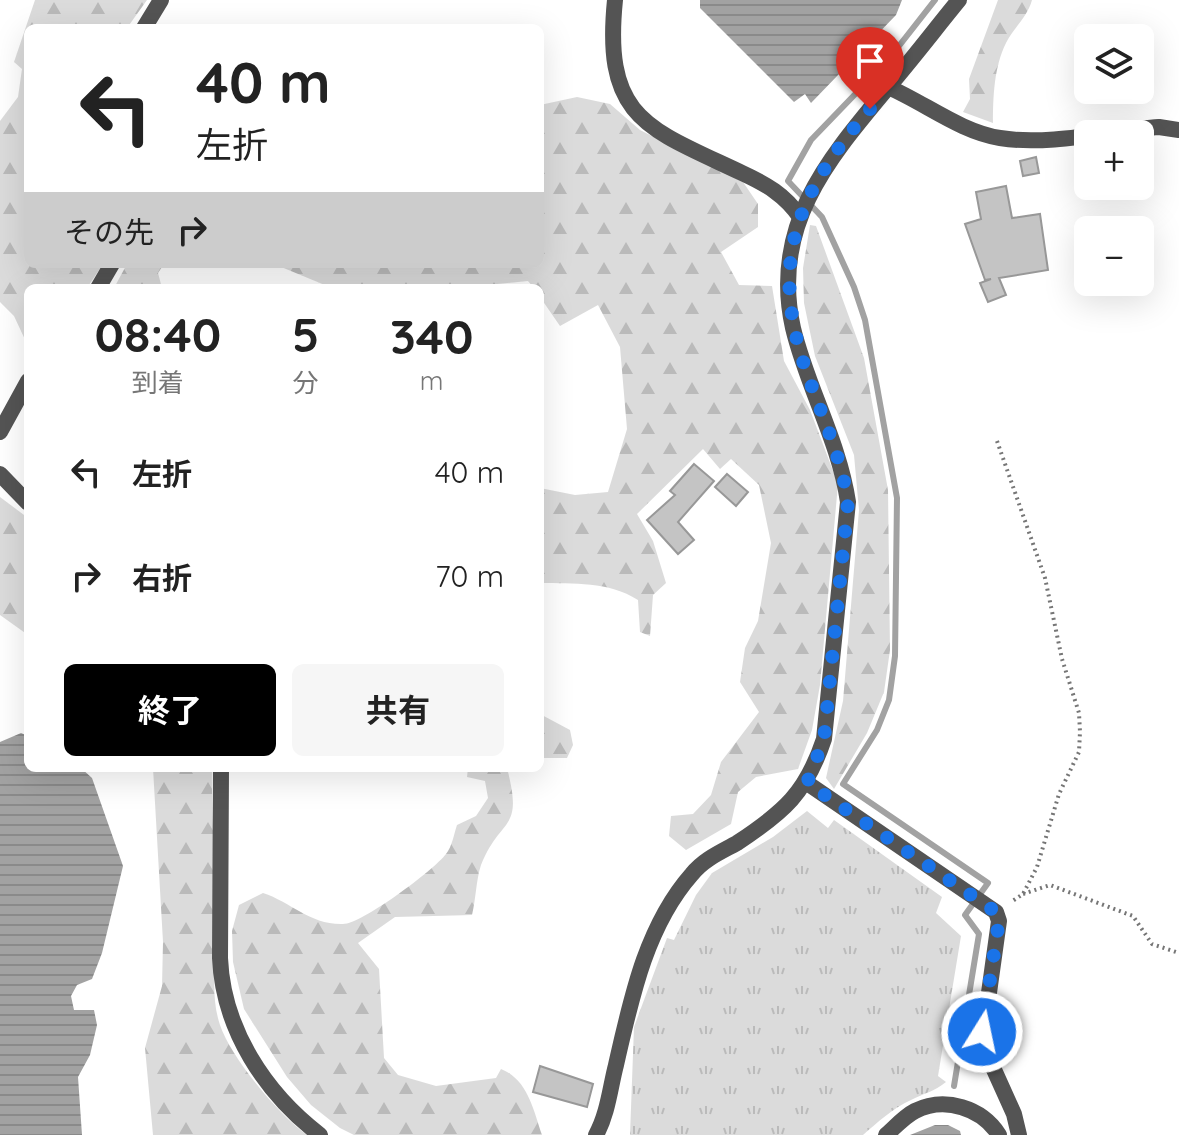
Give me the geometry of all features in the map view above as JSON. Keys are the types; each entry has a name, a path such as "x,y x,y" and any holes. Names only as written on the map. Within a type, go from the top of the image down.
{"street":[{"path":"146,24 161,0"},
{"path":"615,0 614,63 619,88 629,106 654,130 768,186 801,213"},
{"path":"596,1135 608,1102 633,992 671,902 693,872 769,819 807,783 824,739 848,502 844,474 806,371 788,300 790,259 801,213 811,191 851,130 959,0"},
{"path":"888,87 973,130 999,138 1030,140 1159,127 1179,130"},
{"path":"0,432 24,388"},
{"path":"0,474 24,499"},
{"path":"221,772 221,983 229,1012 268,1084 294,1115 320,1135"},
{"path":"807,783 992,909 999,921 982,1043 1014,1114 1019,1135"},
{"path":"886,1135 915,1111 947,1103 982,1117 999,1135"}],"path":[{"path":"997,441 1045,578 1062,659 1079,713 1079,752 1059,794 1037,867 1023,894"},
{"path":"992,909 1050,885 1133,916 1152,944 1179,953"}],"green space":[{"path":"35,0 147,0 130,24 27,24"},
{"path":"998,0 1032,0 1006,43 999,62 993,123 963,112 970,99 969,79"},
{"path":"24,32 24,268 100,268 90,284 24,284 24,337 14,316 0,302 0,121 18,97 22,69 14,62"},
{"path":"577,97 610,104 640,130 743,182 758,204 758,227 721,252 739,285 772,286 784,361 810,410 838,484 820,685 812,730 798,769 756,777 738,792 731,824 686,850 669,836 671,816 693,814 711,795 721,762 759,712 740,682 745,648 758,621 771,543 759,485 731,459 720,469 703,449 637,514 653,541 666,583 653,595 650,636 640,632 638,600 627,594 590,585 544,583 544,489 575,495 608,492 627,429 620,347 598,305 560,326 544,303 544,284 531,284 528,281 497,284 322,284 284,268 544,268 544,104"},
{"path":"810,225 816,226 864,358 888,490 890,650 884,692 867,733 834,789 826,778 843,701 859,510 854,455 815,356 804,303 803,268"},
{"path":"125,268 161,268 158,273 161,284 116,284"},
{"path":"0,497 24,515 24,632 0,615"},
{"path":"544,716 570,730 573,745 567,758 544,758"},
{"path":"153,772 212,772 217,934 214,991 217,1014 226,1038 245,1069 283,1114 307,1135 153,1135 145,1048 162,986 163,942"},
{"path":"468,772 508,772 513,804 508,822 481,865 472,915 395,917 358,943 379,969 384,1058 398,1075 436,1086 496,1078 501,1069 518,1080 523,1088 542,1135 354,1135 311,1105 287,1077 244,1009 233,962 232,931 239,905 263,893 321,921 343,924 365,915 439,862 450,848 457,825 476,816 488,798 485,781 467,777"},
{"path":"807,811 828,828 834,820 942,897 936,913 961,936 938,1076 946,1082 898,1107 863,1135 630,1135 634,1027 667,938 674,940 696,895 712,873 773,837"}],"shaded area":[{"path":"700,0 902,0 896,15 811,103 805,94 794,102 700,8"},
{"path":"24,734 24,772 85,772 92,778 123,866 102,953 92,979 77,985 71,996 74,1010 94,1010 97,1025 90,1055 78,1077 82,1135 0,1135 0,742"},
{"path":"935,1125 948,1125 960,1131 961,1135 910,1135"}],"building":[{"path":"1036,157 1039,173 1023,176 1020,161"},
{"path":"1006,186 1012,218 1040,214 1048,270 999,278 1006,295 988,302 980,283 991,279 985,280 965,224 981,219 976,192"},
{"path":"694,464 714,481 678,522 694,540 678,554 647,520 675,495 670,491"},
{"path":"727,474 748,492 736,506 715,487"},
{"path":"540,1066 593,1084 587,1107 533,1092"}],"waterway":[{"path":"935,0 888,60 811,140 788,181 822,217 854,287 865,320 897,498 895,656 889,700 877,730 843,784 988,883 965,915 979,934 954,1086"}],"route":[{"path":"870,109 828,162 802,209 790,259 788,300 794,331 844,474 848,502 824,739 807,783 996,912 999,921 982,1032"}]}
